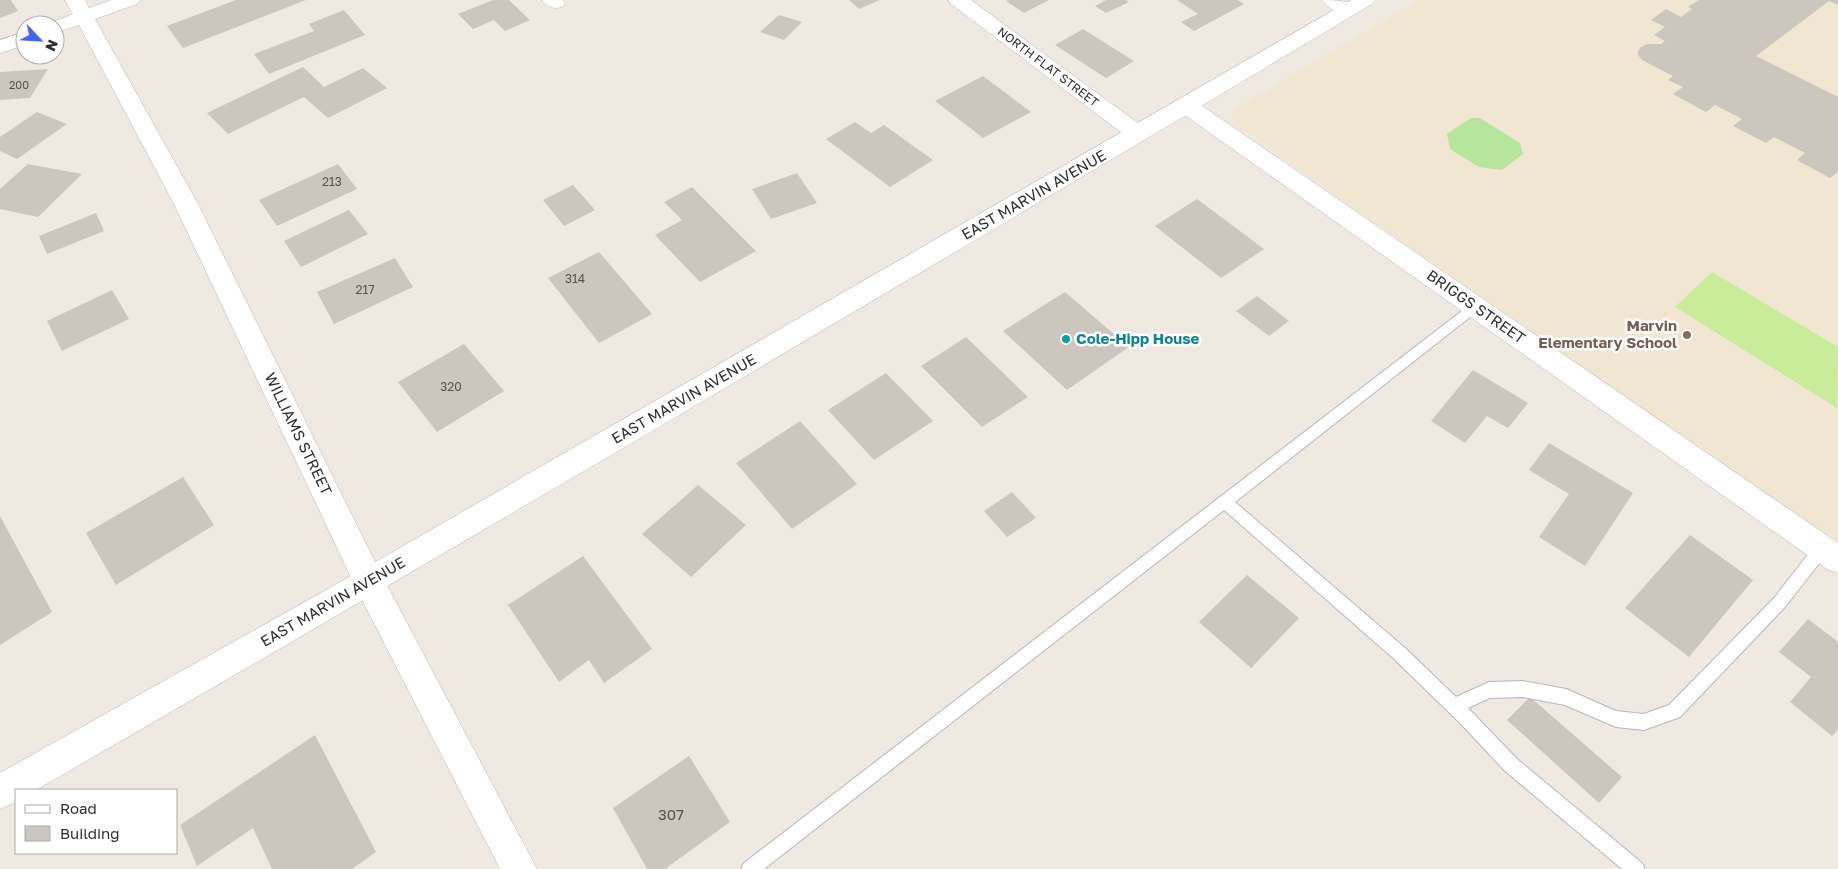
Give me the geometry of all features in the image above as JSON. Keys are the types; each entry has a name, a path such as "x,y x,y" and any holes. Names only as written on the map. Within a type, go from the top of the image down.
{"street":[{"path":"65,19 80,8 130,0"},
{"name":"NORTH FLAT STREET","path":"958,0 1138,134"},
{"name":"EAST MARVIN AVENUE","path":"0,792 369,582 1187,106 1348,3"},
{"name":"WILLIAMS STREET","path":"80,8 186,204 369,582 519,869"},
{"path":"0,47 15,42"},
{"name":"BRIGGS STREET","path":"1187,106 1474,307 1832,553"}],"lane":[{"path":"750,869 1474,307"},
{"path":"1224,501 1399,653 1511,764 1636,869"},
{"path":"1454,706 1489,690 1524,689 1566,696 1616,719 1644,722 1674,711 1780,602 1832,553"}],"shaded area":[{"name":"Marvin Elementary School","path":"1419,0 1838,0 1838,547 1234,124 1231,117 1234,110"}],"green space":[{"path":"1471,118 1480,118 1520,143 1523,154 1502,170 1479,167 1450,149 1447,134"},
{"path":"1712,272 1838,347 1837,408 1675,307"}],"building":[{"path":"0,0 11,0 18,11 0,18"},
{"path":"236,0 306,0 183,48 167,26"},
{"path":"493,0 509,0 530,20 505,31 494,20 473,29 458,14"},
{"path":"849,0 880,0 859,9"},
{"path":"1049,0 1024,13 1006,1"},
{"path":"1106,0 1126,0 1129,2 1106,13 1095,6"},
{"path":"1177,0 1238,0 1244,4 1194,31 1181,22 1198,14"},
{"path":"1699,0 1838,0 1838,5 1829,1 1756,56 1838,97 1838,172 1830,178 1797,160 1805,153 1774,137 1766,143 1733,126 1742,119 1715,105 1706,112 1673,94 1683,87 1668,80 1673,76 1642,60 1638,55 1641,47 1647,44 1661,44 1665,41 1654,35 1665,27 1651,20 1666,9 1681,17 1692,9 1688,7"},
{"path":"344,10 365,35 269,74 254,54 314,31 309,24"},
{"path":"779,15 802,22 784,40 760,32"},
{"path":"1083,29 1134,61 1106,78 1055,45"},
{"path":"303,67 324,87 363,68 387,88 328,118 304,97 228,134 207,113"},
{"path":"48,69 30,98 0,100 0,72"},
{"path":"983,76 1031,112 983,138 935,101"},
{"path":"37,112 67,124 17,159 0,151 0,137"},
{"path":"855,122 871,133 884,125 933,160 890,187 826,139"},
{"path":"28,164 82,174 38,217 0,209 0,189"},
{"path":"338,164 357,189 277,226 259,200"},
{"path":"797,173 817,203 771,219 752,189"},
{"path":"573,185 595,210 564,226 543,200"},
{"path":"692,187 756,251 700,282 655,235 682,220 664,202"},
{"path":"1197,199 1264,249 1221,278 1155,226"},
{"path":"349,210 368,234 301,267 284,241"},
{"path":"96,213 104,231 47,254 39,236"},
{"path":"599,252 652,314 599,343 548,278"},
{"path":"395,258 413,287 334,324 317,292"},
{"path":"112,290 129,319 62,351 47,321"},
{"name":"Cole-Hipp House","path":"1065,292 1129,347 1067,390 1003,331"},
{"path":"1257,296 1289,321 1269,336 1236,311"},
{"path":"966,337 1028,397 982,427 921,366"},
{"path":"464,344 504,391 437,432 398,382"},
{"path":"1473,370 1528,403 1508,428 1487,416 1465,443 1431,421"},
{"path":"886,373 933,421 874,460 828,410"},
{"path":"800,421 857,484 792,529 736,463"},
{"path":"1549,443 1633,493 1585,566 1539,537 1569,494 1529,470"},
{"path":"183,477 214,525 116,585 86,533"},
{"path":"698,485 746,525 691,577 642,534"},
{"path":"1012,492 1036,518 1007,537 984,511"},
{"path":"0,516 52,612 0,645"},
{"path":"1690,535 1753,580 1689,657 1625,608"},
{"path":"583,556 652,649 604,683 589,660 559,682 508,605"},
{"path":"1247,575 1299,618 1251,668 1199,622"},
{"path":"1808,619 1838,642 1838,729 1832,736 1790,702 1811,677 1779,652"},
{"path":"1530,697 1622,777 1599,803 1507,720"},
{"path":"315,735 376,852 352,869 272,869 253,828 197,866 180,825"},
{"path":"689,756 730,822 665,869 647,869 613,808"}],"place":[{"name":"Marvin Elementary School","path":"1687,335"},
{"name":"Cole-Hipp House","path":"1066,339"}]}
